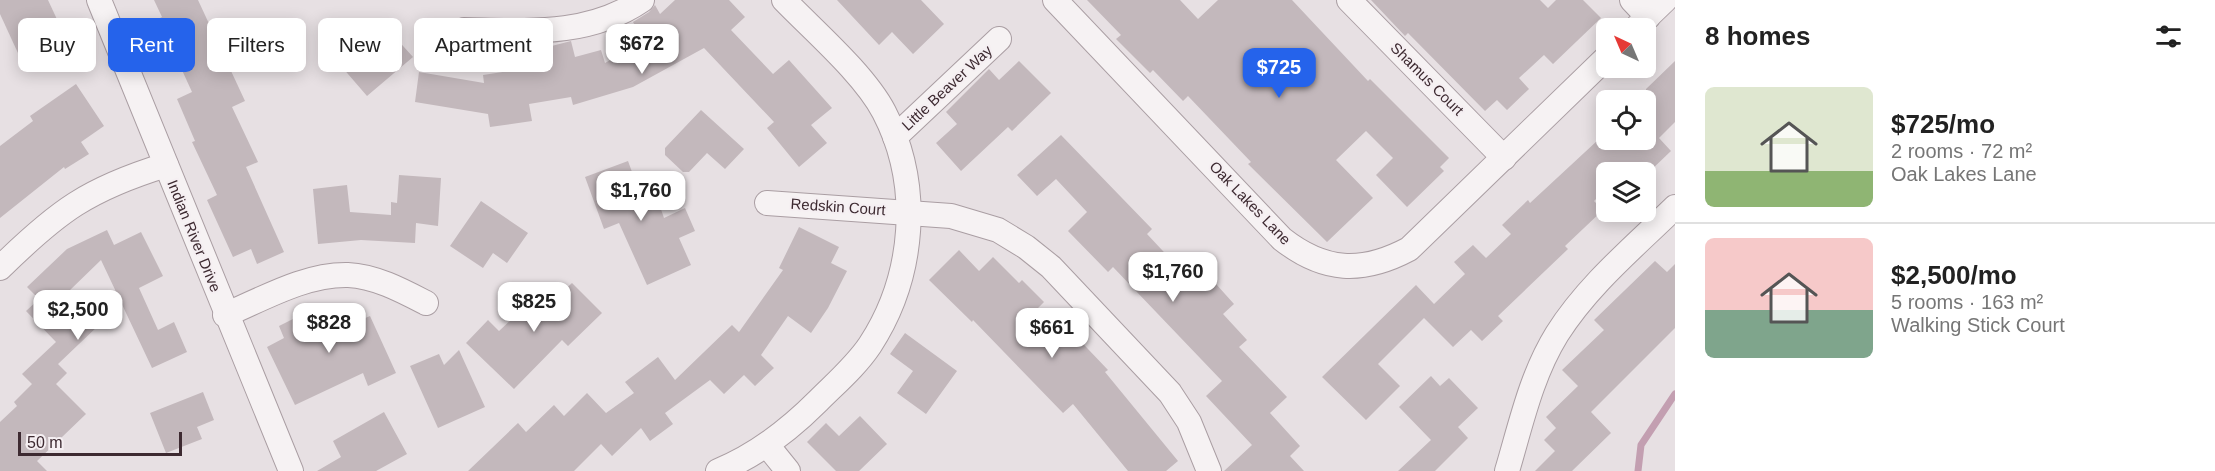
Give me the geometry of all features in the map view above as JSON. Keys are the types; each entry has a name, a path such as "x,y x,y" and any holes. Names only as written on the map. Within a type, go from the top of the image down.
{"street":[{"name":"Indian River Drive","path":"99,0 225,315 291,471"},
{"path":"553,31 571,29 602,21 642,0"},
{"path":"718,471 767,445 809,410 849,371 869,345 885,318 897,288 905,257 909,212 905,173 895,137 883,110 865,84 784,0"},
{"name":"Oak Lakes Lane","path":"1056,0 1282,239 1299,252 1323,263 1344,267 1365,266 1390,259 1409,249 1596,67"},
{"name":"Shamus Court","path":"1349,0 1504,158"},
{"path":"1639,15 1665,0"},
{"name":"Little Beaver Way","path":"895,137 999,39"},
{"path":"0,268 44,225 73,203 106,186 166,165"},
{"name":"Redskin Court","path":"767,203 951,216 998,230 1026,247 1051,267 1170,393 1189,422 1209,471"},
{"path":"1508,471 1535,378 1556,336 1594,285 1675,207"},
{"path":"225,315 319,277 349,275 397,288 426,303"},
{"path":"767,445 788,471"}],"building":[{"path":"0,0 48,0 56,18 18,18 18,53 0,14"},
{"path":"154,0 198,0 207,19 207,72 232,72 245,101 232,107 258,162 246,167 284,252 257,264 251,249 233,257 207,200 217,195 192,142 195,141 177,99 192,92 183,72 195,72 195,18 160,18 162,17"},
{"path":"675,0 729,0 745,17 731,30 773,74 789,60 832,108 811,125 827,143 799,167 767,128 774,122 704,48 633,87 573,105 571,97 529,104 532,121 490,127 488,114 415,102 419,72 484,83 483,75 502,72 553,72 553,46 571,41 575,57 601,50 605,63 644,41 633,22 649,12 655,5 660,14"},
{"path":"837,0 921,0 944,24 913,54 892,32 879,45"},
{"path":"1087,0 1180,0 1198,19 1218,0 1292,0 1368,81 1370,79 1449,158 1440,167 1444,171 1407,207 1376,175 1393,158 1366,131 1336,160 1373,198 1327,242 1248,164 1251,162 1188,96 1183,101 1153,70 1150,73 1116,39 1121,35"},
{"path":"1371,0 1540,0 1548,8 1556,0 1583,0 1601,18 1596,18 1596,23 1553,64 1544,55 1519,78 1529,89 1507,110 1497,100 1485,111 1408,33 1405,36"},
{"path":"402,45 413,57 402,66"},
{"path":"1019,61 1051,93 1012,131 1008,127 961,171 936,143 957,124 946,112 989,69 999,80"},
{"path":"1675,61 1675,122 1659,138 1671,151 1656,165 1656,162 1596,162 1596,199 1594,201 1596,217 1565,246 1568,249 1498,316 1503,321 1482,341 1471,330 1453,347 1424,318 1378,364 1400,386 1366,420 1322,377 1416,285 1434,304 1465,274 1454,262 1473,245 1486,258 1511,234 1502,225 1528,200 1530,203 1596,142 1596,150 1656,150 1656,90 1646,89"},
{"path":"346,72 395,72 367,96"},
{"path":"76,84 104,126 81,142 89,154 65,169 64,167 0,218 0,146 33,121 30,116"},
{"path":"701,110 744,149 725,169 707,153 689,172 683,172 665,155 665,148"},
{"path":"1061,135 1152,229 1147,234 1177,266 1189,254 1234,304 1223,314 1247,340 1239,347 1287,397 1270,413 1300,446 1290,456 1304,471 1224,471 1252,445 1206,396 1222,381 1113,267 1108,272 1068,231 1087,212 1056,179 1037,196 1017,175"},
{"path":"628,161 639,191 653,186 664,218 685,208 695,231 679,238 691,265 647,285 619,223 604,229 585,177"},
{"path":"399,175 441,178 438,226 416,223 415,243 361,240 318,244 313,189 347,185 350,212 391,215 391,202 397,203"},
{"path":"481,201 528,233 507,263 493,253 483,268 450,246"},
{"path":"799,227 839,247 831,263 847,271 828,308 811,333 788,316 761,355 774,368 755,386 744,375 724,394 710,380 665,413 673,424 650,441 641,428 612,456 601,444 574,471 468,471 518,423 526,432 554,405 564,416 587,393 606,413 634,393 625,382 658,357 675,380 732,325 739,332 783,270 779,268"},
{"path":"107,230 114,245 141,232 163,276 139,288 158,330 174,322 187,352 152,368 101,260 69,291 100,324 58,364 67,373 56,384 86,414 37,461 47,471 0,471 0,422 17,406 14,402 32,384 22,374 56,342 26,311 39,299 27,287 67,249"},
{"path":"959,250 979,271 993,257 1019,283 1022,280 1044,302 1032,314 1056,339 1068,328 1108,370 1105,372 1178,461 1166,471 1128,471 1073,404 1063,413 973,320 972,322 929,280"},
{"path":"1655,261 1667,272 1675,264 1675,328 1591,412 1611,433 1572,471 1535,471 1555,451 1544,440 1556,428 1546,417 1578,386 1562,370 1604,330 1594,320"},
{"path":"572,283 602,313 568,346 562,340 514,389 466,343 488,320 499,331 550,284 560,294"},
{"path":"349,307 356,322 370,316 396,373 368,386 363,373 295,405 267,347 284,338 279,326 307,312 313,324 316,322 327,348 325,318"},
{"path":"905,333 957,371 926,414 897,393 913,371 890,354"},
{"path":"459,350 485,407 438,428 410,366 439,354 444,365"},
{"path":"1431,376 1440,386 1449,378 1478,408 1458,427 1468,438 1435,471 1398,471 1431,440 1399,407"},
{"path":"203,392 214,420 197,427 202,439 166,453 150,413"},
{"path":"384,412 407,454 376,471 317,471 341,457 333,441"},
{"path":"860,416 887,444 859,471 836,471 807,442 826,423 839,436"}],"waterway":[{"path":"1638,471 1641,445 1675,394"}]}
